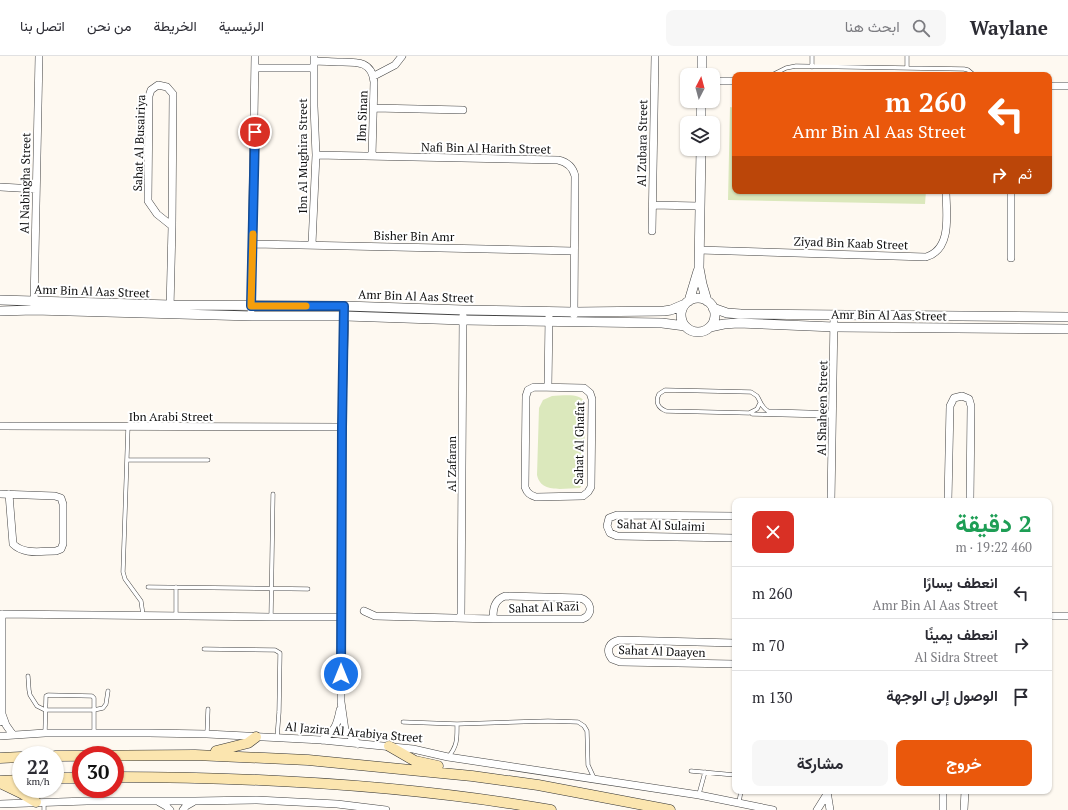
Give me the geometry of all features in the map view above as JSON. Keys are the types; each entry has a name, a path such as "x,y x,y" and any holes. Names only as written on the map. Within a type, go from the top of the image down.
{"main road":[{"path":"195,755 229,749 248,743 256,737"},
{"path":"389,746 415,761 454,769 472,776"},
{"path":"64,756 195,755 308,760 472,776 538,785 670,810"},
{"path":"0,758 12,757"},
{"path":"124,777 282,781 366,787 476,799 551,810"},
{"path":"0,782 12,781"},
{"path":"0,782 40,802"},
{"path":"476,799 490,806 504,810"}],"street":[{"name":"Al Nabingha Street","path":"34,306 39,56"},
{"path":"251,311 255,56"},
{"name":"Ibn Sinan","path":"374,76 395,66 401,56"},
{"name":"Al Zubara Street","path":"652,231 655,56"},
{"path":"702,56 702,68"},
{"path":"256,68 314,62"},
{"name":"Ibn Sinan","path":"314,62 357,62 366,66 374,76 372,156"},
{"name":"Ibn Al Mughira Street","path":"312,244 316,155 314,62"},
{"path":"720,81 732,81"},
{"name":"Sahat Al Busairiya","path":"170,309 172,226 173,94 168,86 158,85 151,90 149,96 148,201 153,209 172,226"},
{"path":"1052,86 1068,86"},
{"path":"374,108 463,110"},
{"name":"Nafi Bin Al Harith Street","path":"316,155 562,161 569,165 574,176 573,322"},
{"path":"699,268 687,302 681,312 682,322 685,326 688,329 697,332 706,330 710,327 714,318 713,308 707,301 699,268 701,156"},
{"path":"0,187 36,189"},
{"name":"Ziyad Bin Kaab Street","path":"700,250 926,257 933,255 939,250 946,235 946,194"},
{"path":"1011,194 1011,258"},
{"path":"653,206 700,206"},
{"name":"Bisher Bin Amr","path":"253,244 312,244 574,251"},
{"path":"687,302 698,298 707,301"},
{"name":"Amr Bin Al Aas Street","path":"0,300 34,306 251,311 463,320 662,323 685,326"},
{"name":"Amr Bin Al Aas Street","path":"251,311 344,306 574,312 664,311 671,310 687,302"},
{"name":"Amr Bin Al Aas Street","path":"0,311 34,306"},
{"path":"344,306 341,702 345,730 358,744"},
{"name":"Amr Bin Al Aas Street","path":"713,308 734,314 1068,317"},
{"name":"Al Zafaran","path":"461,618 462,310"},
{"path":"548,387 550,311"},
{"name":"Al Shaheen Street","path":"831,498 834,316"},
{"name":"Amr Bin Al Aas Street","path":"710,327 738,323 834,327 1068,329"},
{"name":"Sahat Al Ghafat","path":"534,387 548,387 584,388 588,390 591,396 591,487 584,496 536,497 529,494 525,487 526,393 534,387"},
{"path":"948,498 950,406 954,398 962,396 968,399 971,406 970,498"},
{"name":"Ibn Arabi Street","path":"0,426 342,427"},
{"path":"0,494 9,494 55,496 61,498 63,504 63,544 61,549 56,551 26,552 18,549 13,544 9,494"},
{"name":"Sahat Al Sulaimi","path":"732,516 617,515 609,518 606,526 610,533 617,536 732,538"},
{"name":"Sahat Al Razi","path":"364,611 375,616 494,619 582,619 590,613 590,606 587,601 580,598 505,596 499,599 495,604 493,611 494,619"},
{"path":"0,722 2,714 1,614 341,617"},
{"path":"1052,616 1068,616"},
{"name":"Sahat Al Daayen","path":"732,643 620,640 612,642 609,646 608,652 612,659 617,662 732,664"},
{"path":"322,740 336,727 341,702"},
{"path":"2,714 6,725 13,735"},
{"name":"Al Jazira Al Arabiya Street","path":"0,736 45,733 207,734 322,740 389,746 416,749 448,757 699,795 773,810"},
{"path":"817,810 826,794"},
{"path":"827,794 830,810"},
{"path":"943,794 943,810"},
{"path":"964,810 965,794"},
{"path":"0,804 40,802 257,800 317,803 353,808 386,810"},
{"path":"157,801 170,810"},
{"path":"182,810 195,801"},
{"path":"317,803 325,810"}],"lane":[{"path":"812,56 812,67"},
{"path":"907,56 907,68"},
{"path":"778,72 786,68 812,67 964,69 970,72"},
{"path":"667,390 751,392 757,396 760,403 768,411 833,414 666,411 659,407 657,399 660,392 667,390"},
{"path":"749,413 757,409 760,403"},
{"path":"128,427 124,576 141,601 143,616"},
{"path":"127,460 208,460"},
{"path":"271,617 273,494"},
{"path":"148,587 308,589"},
{"path":"176,587 176,616"},
{"path":"204,649 275,650 280,653 279,705 276,738"},
{"path":"28,676 29,690 33,700 37,706 45,710 94,710 103,708 106,704 108,691"},
{"path":"45,733 46,696 48,695 92,696 94,698 94,733"},
{"path":"207,734 208,709"},
{"path":"402,722 457,724 548,721 578,722 584,726 587,731 588,765 594,778"},
{"path":"448,757 454,750 457,742 457,724"},
{"path":"692,771 732,775"},
{"path":"699,795 706,772"},
{"path":"739,802 740,794"},
{"path":"40,802 44,810"}],"green space":[{"path":"730,107 732,107 732,194 926,194 925,204 728,200"},
{"path":"566,395 580,397 585,403 584,482 580,488 554,489 543,485 539,481 537,475 539,408 543,400 552,396"}],"slow traffic":[{"path":"253,234 251,306 306,306"}],"route":[{"path":"255,132 251,306 344,306 341,674"}]}
